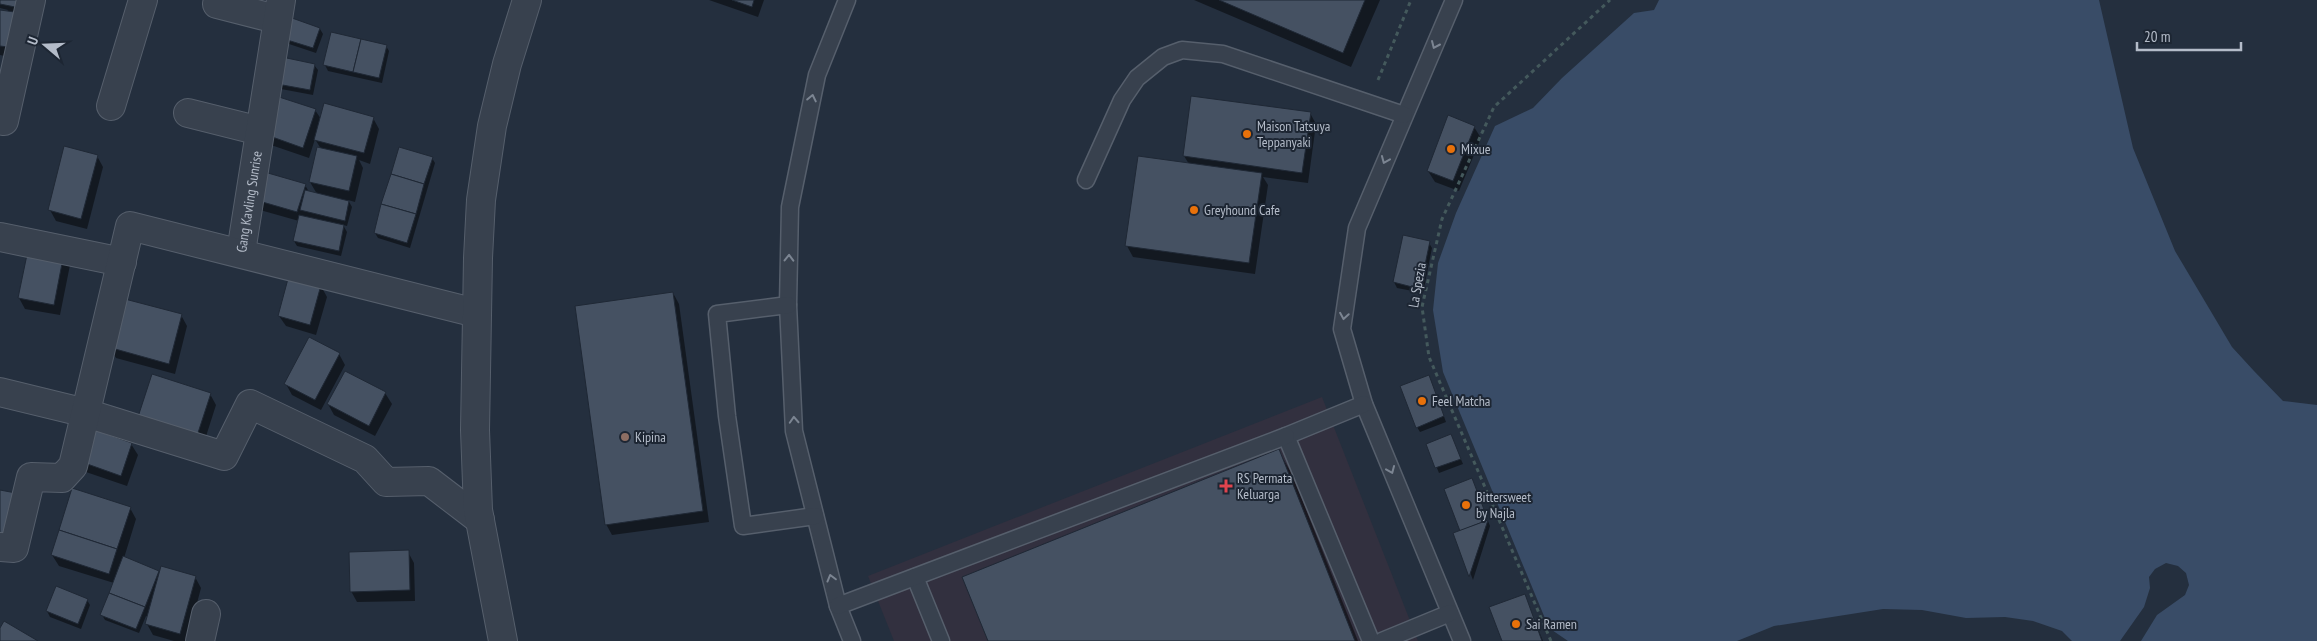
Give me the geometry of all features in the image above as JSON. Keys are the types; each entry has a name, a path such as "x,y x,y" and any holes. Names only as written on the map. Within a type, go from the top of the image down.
{"street":[{"path":"4,121 31,0"},
{"path":"111,106 143,0"},
{"path":"503,641 480,520 475,468 476,312 481,200 492,126 507,64 527,0"},
{"path":"217,4 279,10"},
{"name":"Gang Kavling Sunrise","path":"279,10 241,252 476,312"},
{"path":"188,113 260,131"},
{"path":"0,547 14,548 31,477 62,478 73,466 130,226 241,252"},
{"path":"0,238 122,262"},
{"path":"0,392 86,412 224,456 250,404 365,459 386,482 429,481 480,520"},
{"path":"200,641 206,614"}],"lane":[{"path":"847,0 817,75 790,207 788,305 794,431 838,606 852,641"},
{"path":"1454,0 1357,228 1342,329 1364,404 1462,641"},
{"path":"1086,180 1122,100 1137,78 1163,57 1182,50 1223,54 1404,115"},
{"path":"788,305 717,314 727,416 743,526 815,516"},
{"path":"838,606 1286,436 1364,404"},
{"path":"1286,436 1370,641"},
{"path":"915,577 940,641"},
{"path":"1382,641 1450,613"}],"path":[{"path":"1368,103 1411,0"},
{"name":"La Spezia","path":"1551,641 1429,357 1422,307 1442,219 1494,107 1610,0"}],"shaded area":[{"name":"RS Permata Keluarga","path":"1322,397 1418,641 894,641 868,576"}],"water":[{"path":"1659,0 2099,0 2133,148 2175,251 2232,347 2254,371 2283,401 2317,405 2317,641 2072,641 2062,631 2033,621 2005,617 1966,618 1922,610 1883,609 1774,626 1737,641 1568,641 1549,628 1443,372 1433,310 1438,263 1456,213 1495,126 1533,108 1562,78 1634,13 1654,10"}],"pier":[{"path":"2166,563 2178,566 2186,573 2189,585 2185,595 2157,615 2141,641 2120,641 2144,607 2150,588 2149,577 2155,569"}],"building":[{"path":"0,0 22,0 20,8 0,4"},
{"path":"732,0 754,0 752,7"},
{"path":"1219,0 1365,0 1343,53"},
{"path":"0,10 15,12 8,47 0,46"},
{"path":"292,18 320,28 313,48 284,39"},
{"path":"331,32 361,39 353,72 323,65"},
{"path":"361,39 387,45 379,78 353,72"},
{"path":"282,57 315,64 310,90 277,84"},
{"path":"276,96 316,109 303,148 264,134"},
{"name":"Maison Tatsuya Teppanyaki","path":"1191,96 1311,112 1302,173 1183,156"},
{"path":"324,103 374,117 364,153 314,140"},
{"name":"Mixue","path":"1448,115 1475,126 1453,181 1427,171"},
{"path":"64,146 98,155 81,219 48,210"},
{"path":"317,147 357,156 349,191 309,182"},
{"path":"399,147 433,157 424,184 391,174"},
{"name":"Greyhound Cafe","path":"1138,156 1262,173 1249,263 1125,246"},
{"path":"261,171 306,184 297,212 252,199"},
{"path":"391,174 424,184 416,214 381,204"},
{"path":"305,190 349,201 345,221 300,210"},
{"path":"381,204 416,214 407,243 374,233"},
{"path":"299,215 344,225 339,251 293,241"},
{"path":"1403,235 1430,241 1420,289 1393,282"},
{"path":"29,245 64,253 54,305 18,298"},
{"path":"289,275 321,285 310,325 278,316"},
{"path":"673,292 703,511 605,525 575,306"},
{"path":"121,298 182,314 169,364 108,347"},
{"path":"309,337 340,353 315,400 284,384"},
{"path":"345,371 386,392 369,426 327,404"},
{"path":"152,374 211,393 195,442 136,423"},
{"name":"Feel Matcha","path":"1429,375 1444,416 1416,428 1400,386"},
{"path":"87,427 132,443 121,476 76,460"},
{"path":"1451,434 1461,459 1435,468 1426,444"},
{"path":"1279,449 1355,641 988,641 962,577"},
{"name":"Bittersweet by Najla","path":"1472,478 1488,520 1460,531 1444,489"},
{"path":"72,488 131,507 117,549 59,530"},
{"path":"0,490 21,494 0,542"},
{"path":"1488,520 1469,577 1453,533"},
{"path":"59,530 117,549 109,574 51,555"},
{"path":"409,550 410,590 350,592 349,552"},
{"path":"123,556 159,571 145,607 109,593"},
{"path":"161,566 196,576 180,634 145,624"},
{"path":"56,586 88,599 78,624 46,611"},
{"path":"109,593 145,607 136,629 100,615"},
{"name":"Sai Ramen","path":"1525,594 1542,641 1502,641 1489,607"},
{"path":"4,621 38,641 0,641 0,628"}],"place":[{"name":"Maison Tatsuya Teppanyaki","path":"1247,134"},
{"name":"Mixue","path":"1451,149"},
{"name":"Greyhound Cafe","path":"1194,210"},
{"name":"Feel Matcha","path":"1422,401"},
{"name":"Kipina","path":"625,437"},
{"name":"RS Permata Keluarga","path":"1226,486"},
{"name":"Bittersweet by Najla","path":"1466,505"},
{"name":"Sai Ramen","path":"1516,624"}]}
